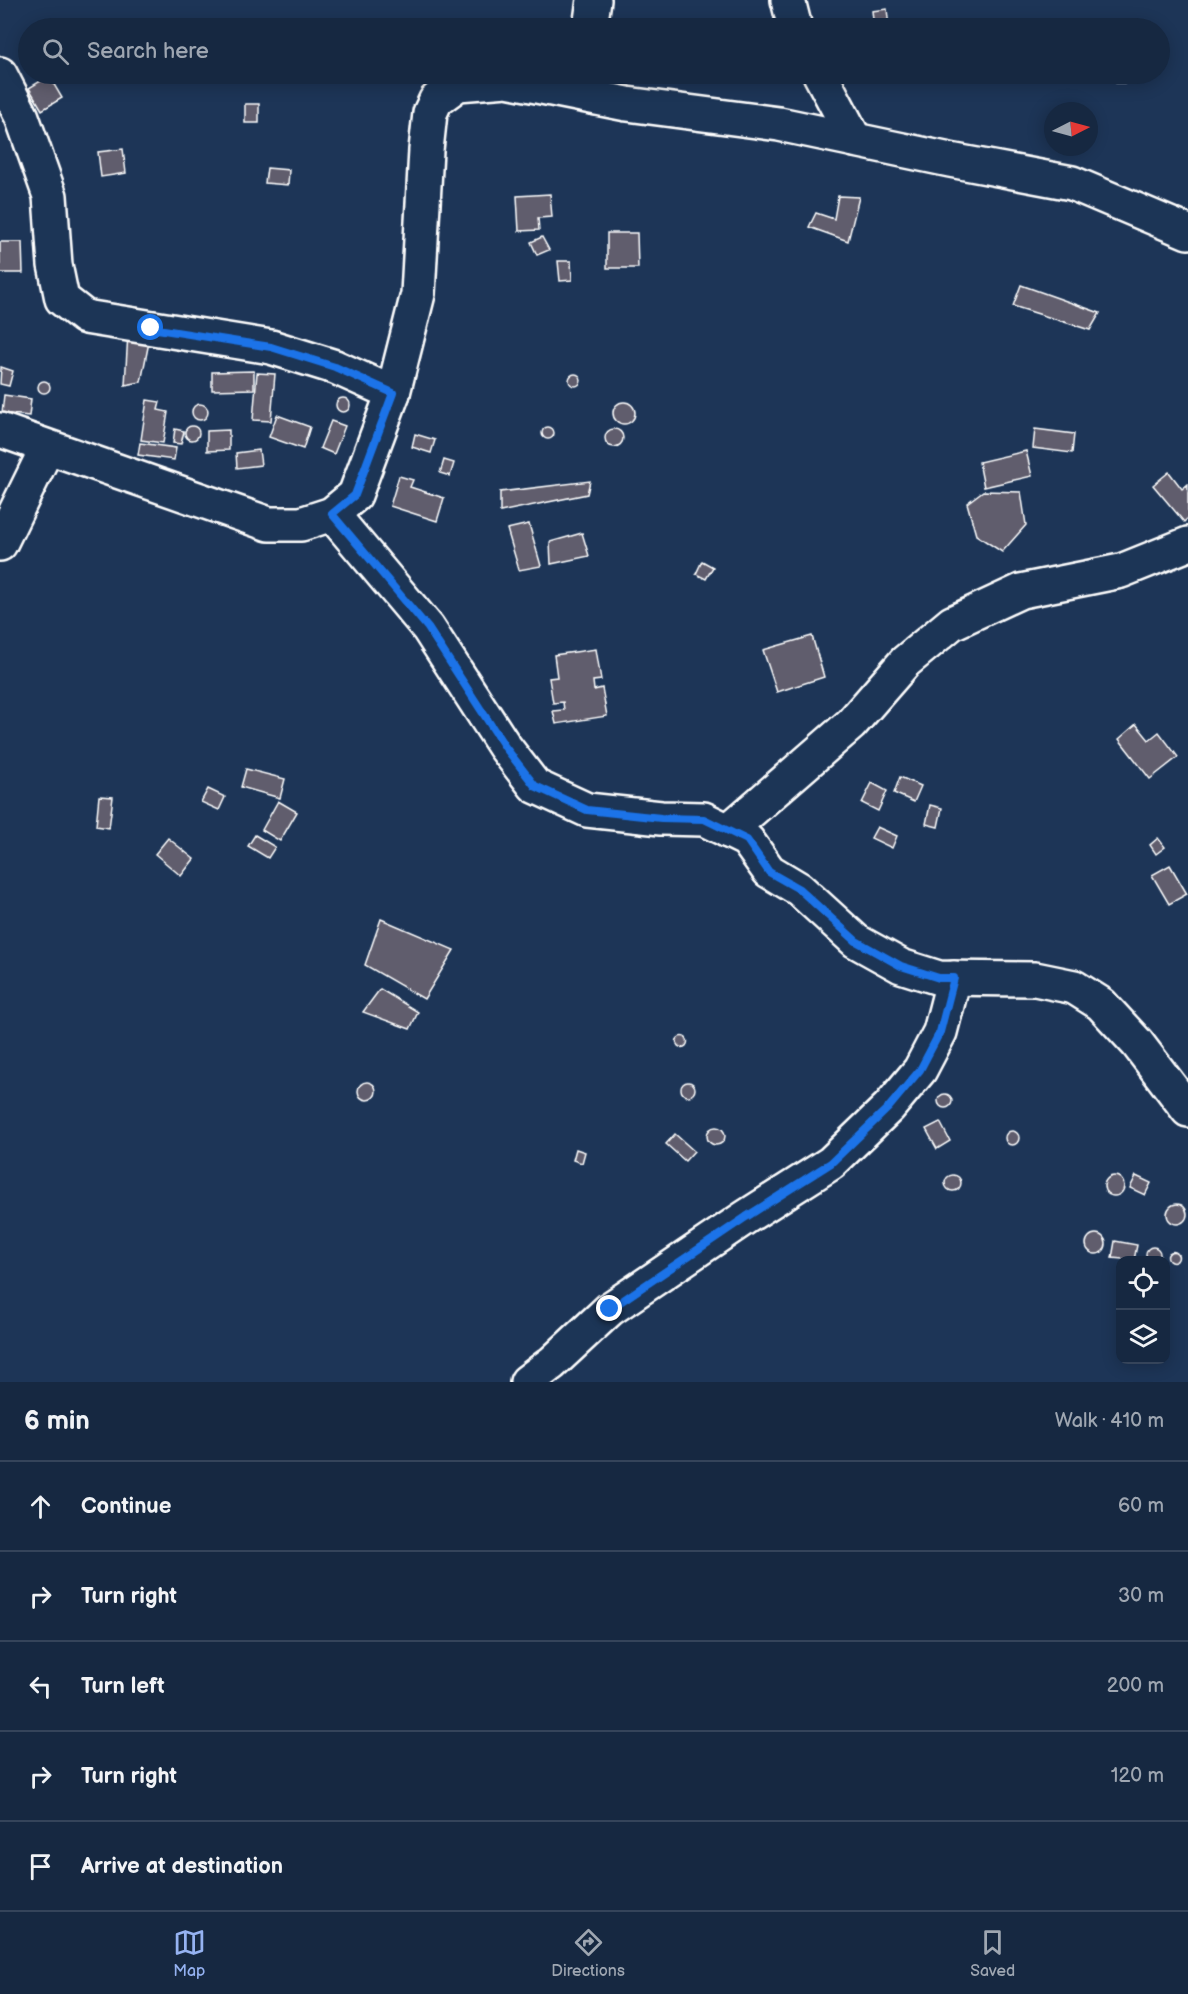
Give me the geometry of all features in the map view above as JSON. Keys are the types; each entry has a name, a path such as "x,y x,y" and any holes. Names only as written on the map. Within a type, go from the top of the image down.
{"street":[{"path":"591,18 594,0"},
{"path":"788,0 792,18"},
{"path":"0,74 21,117 50,196 55,265 62,299 85,317 271,347 335,367 393,393"},
{"path":"0,430 269,524 302,524 332,514 355,495 393,393 418,294 430,113 436,100 458,84"},
{"path":"574,84 627,105 779,124 1072,183 1188,232"},
{"path":"825,84 855,140"},
{"path":"0,544 47,448"},
{"path":"332,514 428,628 505,747 535,786 587,810 661,818 704,819 747,840 769,872 799,889 856,941 901,966 939,978 1035,979 1074,987 1101,1004 1137,1043 1188,1110"},
{"path":"728,831 850,724 905,662 952,624 1021,591 1121,571 1188,544"},
{"path":"527,1382 552,1363 610,1309 831,1163 889,1107 920,1070 940,1032 954,978"}],"building":[{"path":"887,9 888,18 873,18 872,11"},
{"path":"36,84 54,84 62,98 42,110 29,88"},
{"path":"245,104 259,104 259,123 245,123"},
{"path":"123,149 126,173 101,177 98,152"},
{"path":"267,168 289,170 288,185 265,183"},
{"path":"550,194 552,217 538,218 539,230 519,231 517,196"},
{"path":"838,196 859,197 848,241 809,227 816,213 834,219"},
{"path":"607,233 637,233 638,268 607,268"},
{"path":"542,237 549,250 537,255 531,242"},
{"path":"0,242 22,242 23,273 0,273"},
{"path":"558,261 571,261 572,280 560,281"},
{"path":"1021,285 1100,313 1090,330 1013,306"},
{"path":"151,332 141,382 125,385 128,333"},
{"path":"1,367 13,371 9,386 0,384"},
{"path":"254,371 254,389 212,390 212,372"},
{"path":"257,373 275,374 271,421 253,420"},
{"path":"575,374 581,380 575,386 569,380"},
{"path":"46,381 49,382 49,392 42,393 39,392 38,385 39,382"},
{"path":"4,395 31,399 29,416 2,413"},
{"path":"343,398 348,400 350,405 348,410 343,412 338,410 336,405 338,400"},
{"path":"147,400 160,402 158,410 168,412 163,443 141,440"},
{"path":"620,402 628,402 635,409 635,417 628,424 620,424 613,417 613,409"},
{"path":"200,404 208,412 200,420 192,412"},
{"path":"277,415 310,427 303,449 269,437"},
{"path":"331,421 345,426 334,454 320,448"},
{"path":"192,426 197,428 199,433 197,438 192,440 187,438 185,433 187,428"},
{"path":"550,427 553,428 553,438 546,439 543,438 542,431 543,428"},
{"path":"175,429 184,431 181,444 173,443"},
{"path":"614,429 620,432 623,438 620,444 614,447 608,444 605,438 608,432"},
{"path":"1035,429 1074,434 1072,453 1033,448"},
{"path":"229,430 229,450 207,451 207,431"},
{"path":"415,434 435,440 431,453 412,447"},
{"path":"140,443 176,448 174,460 138,455"},
{"path":"259,450 261,465 237,468 236,453"},
{"path":"1026,451 1032,476 984,487 979,462"},
{"path":"444,460 454,463 450,476 440,473"},
{"path":"1169,472 1182,489 1188,484 1188,518 1184,522 1153,485"},
{"path":"399,476 413,480 410,487 444,498 437,521 390,506"},
{"path":"590,481 587,494 500,512 500,492"},
{"path":"983,491 1021,492 1026,525 1002,552 976,535 967,503"},
{"path":"529,524 541,566 519,570 507,529"},
{"path":"582,533 589,556 551,564 550,542"},
{"path":"702,561 713,567 706,579 696,574"},
{"path":"812,636 824,677 777,692 763,650"},
{"path":"596,649 601,680 593,681 594,690 602,688 607,716 556,724 553,711 564,710 563,702 553,703 549,678 557,677 554,655"},
{"path":"1136,724 1149,740 1159,732 1178,757 1150,779 1119,739"},
{"path":"246,769 285,779 280,798 241,787"},
{"path":"900,777 921,786 914,802 894,793"},
{"path":"872,783 887,791 878,811 862,803"},
{"path":"208,789 225,797 219,810 201,802"},
{"path":"99,796 113,797 109,828 96,826"},
{"path":"278,801 297,812 280,841 262,830"},
{"path":"930,805 942,808 938,827 926,824"},
{"path":"877,827 897,836 892,848 871,838"},
{"path":"255,835 275,847 268,858 248,846"},
{"path":"168,838 194,859 181,876 155,854"},
{"path":"1158,838 1165,847 1156,854 1150,845"},
{"path":"1170,865 1187,894 1169,904 1152,875"},
{"path":"381,919 454,950 424,999 365,965"},
{"path":"380,989 418,1012 410,1029 363,1012"},
{"path":"682,1037 686,1038 686,1046 682,1047 678,1046 677,1042 678,1038"},
{"path":"367,1082 373,1085 376,1091 373,1097 367,1100 361,1097 358,1091 361,1085"},
{"path":"685,1082 691,1082 695,1089 691,1096 685,1096 681,1092 681,1086"},
{"path":"942,1094 948,1094 952,1101 948,1108 942,1108 938,1104 938,1098"},
{"path":"940,1122 950,1141 937,1149 926,1129"},
{"path":"712,1127 720,1127 725,1132 723,1143 712,1145 707,1140 707,1132"},
{"path":"1012,1131 1017,1133 1019,1138 1017,1143 1012,1145 1007,1143 1005,1138 1007,1133"},
{"path":"675,1134 694,1151 685,1161 666,1144"},
{"path":"576,1149 585,1152 582,1163 573,1160"},
{"path":"953,1175 959,1177 961,1183 959,1189 953,1191 947,1189 945,1183 947,1177"},
{"path":"1114,1176 1121,1179 1124,1186 1121,1193 1114,1196 1107,1193 1104,1186 1107,1179"},
{"path":"1136,1176 1151,1183 1145,1195 1130,1188"},
{"path":"1177,1204 1184,1207 1187,1214 1184,1221 1177,1224 1170,1221 1167,1214 1170,1207"},
{"path":"1096,1234 1103,1237 1106,1244 1103,1251 1096,1254 1089,1251 1086,1244 1089,1237"},
{"path":"1115,1241 1137,1245 1135,1256 1112,1258"},
{"path":"1150,1247 1156,1247 1160,1251 1160,1256 1146,1256 1146,1251"},
{"path":"1173,1251 1179,1257 1177,1261 1170,1262 1170,1256 1168,1256 1169,1253"}],"route":[{"path":"151,328 271,347 335,367 393,393 355,495 332,514 428,628 505,747 535,786 587,810 661,818 704,819 747,840 769,872 799,889 856,941 901,966 939,978 954,978 940,1032 920,1070 889,1107 831,1163 610,1309"}]}
